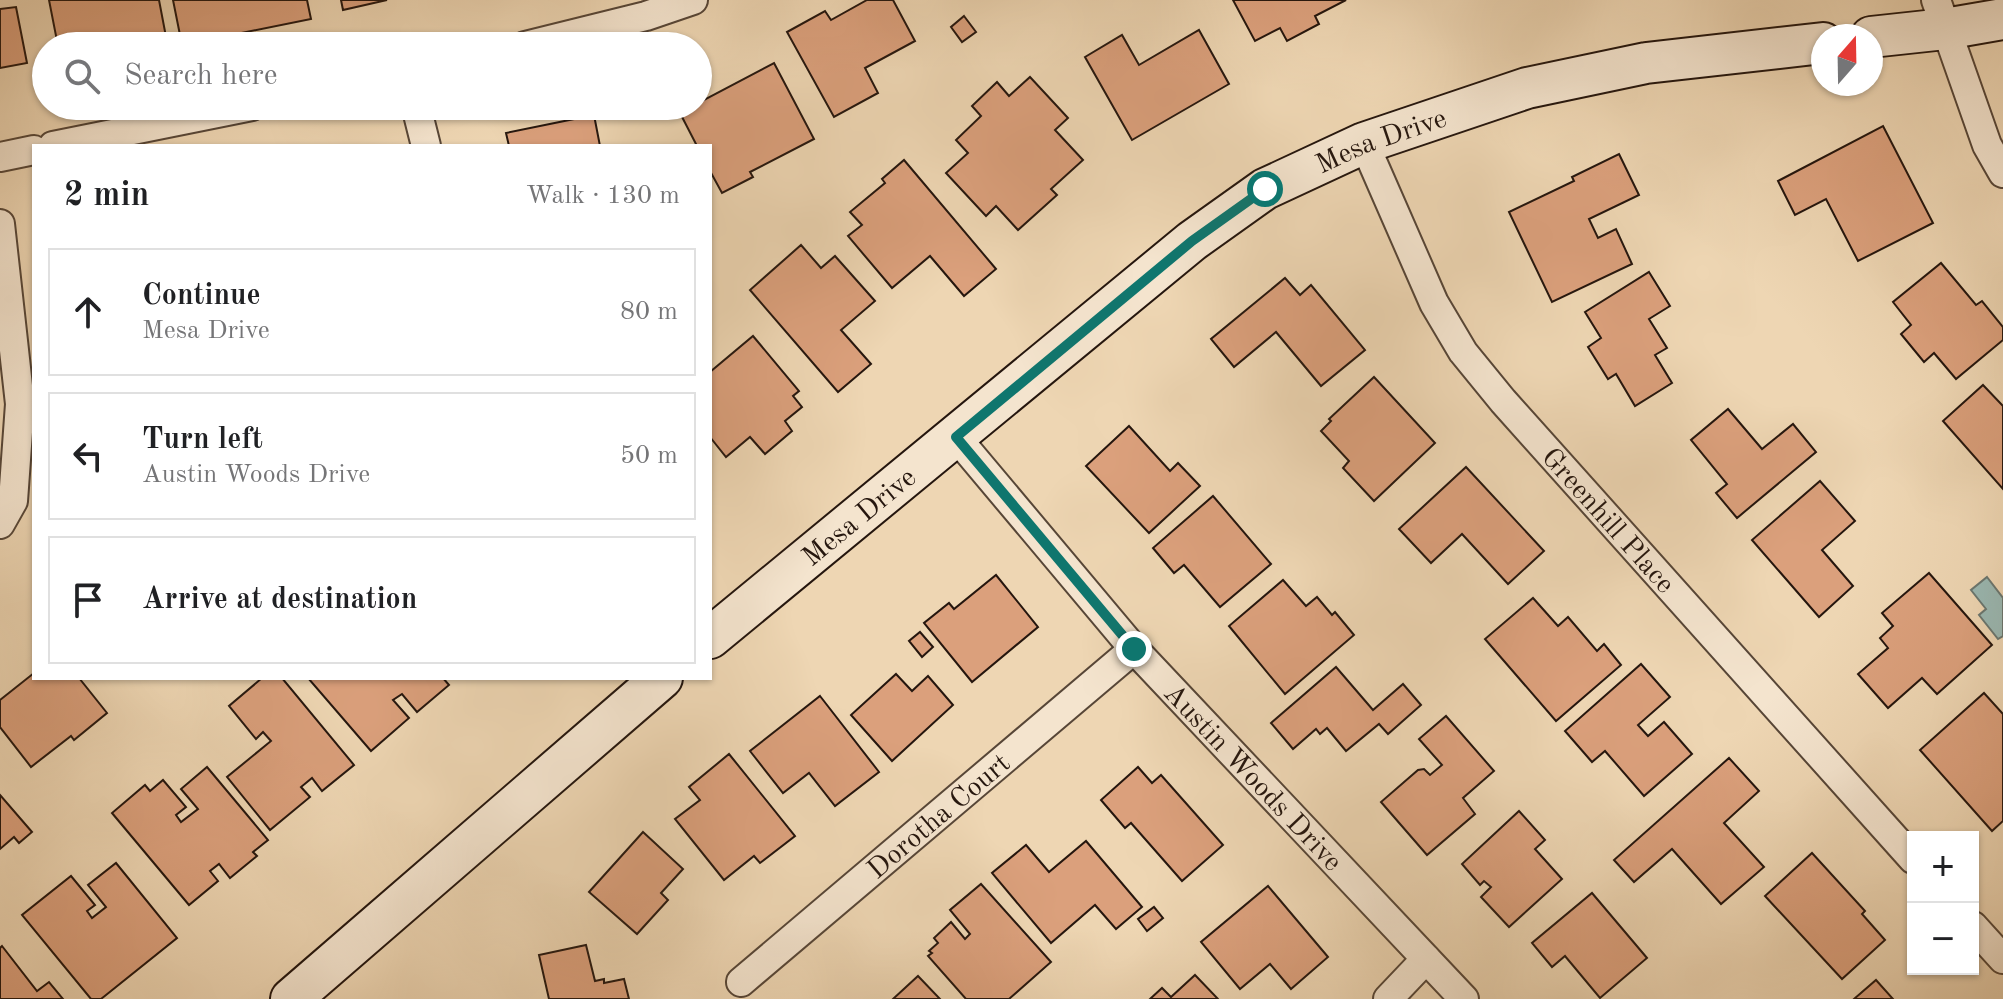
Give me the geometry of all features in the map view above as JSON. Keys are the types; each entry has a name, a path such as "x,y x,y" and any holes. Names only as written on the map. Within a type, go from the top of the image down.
{"street":[{"path":"581,32 646,16 693,0"},
{"path":"1940,14 1987,145 2003,173"},
{"path":"1883,33 1940,14 2003,19"},
{"name":"Mesa Drive","path":"712,636 1192,241 1265,189 1364,143 1527,88 1646,63 1811,44"},
{"path":"63,144 182,120"},
{"path":"420,120 426,144"},
{"name":"Greenhill Place","path":"1364,143 1434,303 1463,352 1503,401 1907,852"},
{"path":"0,157 32,150"},
{"path":"0,224 20,404 13,501 0,524"},
{"name":"Austin Woods Drive","path":"956,437 1134,649 1464,999"},
{"name":"Dorotha Court","path":"741,982 1134,649"},
{"path":"291,999 660,680"},
{"path":"1979,933 2003,959"},
{"path":"1388,999 1426,959"}],"water":[{"path":"1987,577 2003,598 2003,636 1998,639 1979,615 1986,609 1971,590"}],"building":[{"path":"49,0 159,0 165,32 55,32"},
{"path":"173,0 307,0 311,19 246,32 179,32"},
{"path":"341,0 387,0 343,10"},
{"path":"867,0 893,0 915,41 865,68 878,93 834,117 787,32 825,11 831,20"},
{"path":"1233,0 1346,0 1315,16 1319,24 1287,41 1280,28 1255,41"},
{"path":"16,7 27,63 0,68 0,9"},
{"path":"964,16 976,32 962,42 951,27"},
{"path":"1199,30 1229,84 1132,140 1085,57 1122,35 1139,65"},
{"path":"774,63 814,139 750,172 753,177 722,193 712,175 712,144 696,144 684,120 712,120 712,96"},
{"path":"1030,77 1068,118 1055,130 1083,160 1051,189 1057,195 1018,230 996,206 986,216 946,173 968,153 956,140 981,116 972,106 997,82 1009,96"},
{"path":"570,120 595,120 600,144 509,144 506,133"},
{"path":"1883,126 1933,223 1858,261 1826,199 1795,215 1778,181"},
{"path":"1619,154 1639,195 1589,219 1598,238 1616,229 1632,264 1552,302 1509,212 1574,181 1572,177"},
{"path":"904,160 996,269 964,296 930,256 892,288 848,236 862,225 850,212 885,183 882,179"},
{"path":"801,245 821,268 835,256 875,301 841,330 871,364 838,392 750,290"},
{"path":"1941,263 1976,305 1982,301 2003,327 2003,340 1956,379 1934,353 1924,362 1901,334 1911,325 1893,302"},
{"path":"1649,272 1670,306 1649,319 1667,348 1655,355 1672,383 1635,406 1616,374 1608,379 1588,347 1601,338 1585,312"},
{"path":"1285,278 1300,295 1311,285 1365,350 1321,386 1276,332 1234,367 1211,339"},
{"path":"753,336 799,391 793,396 802,407 785,421 792,431 765,454 750,437 726,457 712,440 712,370"},
{"path":"1374,377 1435,443 1374,501 1343,468 1349,461 1321,431 1331,421 1329,419"},
{"path":"1983,385 2003,406 2003,489 1943,421"},
{"path":"1728,409 1762,449 1793,424 1816,452 1737,518 1716,493 1727,484 1691,440"},
{"path":"1129,426 1170,471 1178,463 1200,486 1149,533 1086,466"},
{"path":"1466,467 1544,551 1508,584 1462,534 1431,563 1399,529"},
{"path":"1820,481 1855,521 1822,550 1853,586 1819,617 1752,540"},
{"path":"1213,496 1271,564 1220,607 1184,565 1174,573 1153,548"},
{"path":"1929,573 1992,645 1937,694 1922,678 1888,708 1858,674 1888,648 1880,638 1893,626 1882,613"},
{"path":"996,575 1038,627 972,682 924,623 949,603 954,609"},
{"path":"1283,580 1306,606 1317,597 1332,615 1335,612 1354,635 1285,694 1229,626"},
{"path":"1533,598 1558,626 1568,617 1597,651 1604,644 1621,665 1556,721 1485,639"},
{"path":"920,632 933,647 922,657 909,641"},
{"path":"1641,664 1670,697 1638,725 1648,736 1664,722 1692,754 1644,796 1605,751 1592,762 1565,731"},
{"path":"1336,667 1373,710 1403,684 1421,705 1388,734 1379,724 1346,751 1327,728 1320,734 1316,729 1293,749 1271,723"},
{"path":"896,674 912,691 928,676 953,705 892,761 851,715"},
{"path":"32,675 32,680 81,680 107,713 74,740 71,736 31,767 0,727 0,700"},
{"path":"260,680 284,680 354,765 322,791 312,778 301,787 310,797 270,830 227,777 271,741 263,732 256,739 229,706"},
{"path":"310,680 445,680 449,685 417,712 402,694 393,700 409,718 371,751"},
{"path":"1984,693 2003,714 2003,821 1992,831 1920,750"},
{"path":"820,696 879,772 835,806 809,773 783,793 750,751"},
{"path":"1446,716 1494,771 1463,798 1475,814 1427,855 1381,802 1418,770 1424,769 1430,775 1442,765 1419,739"},
{"path":"729,754 795,836 760,863 754,856 724,880 675,819 700,800 689,787"},
{"path":"1729,758 1759,791 1724,823 1764,867 1721,904 1672,849 1634,882 1614,860"},
{"path":"207,767 268,840 253,852 257,856 230,878 219,864 210,871 218,881 189,905 112,813 145,785 150,791 163,780 186,807 176,815 181,822 198,809 181,789"},
{"path":"1138,767 1152,783 1161,775 1223,845 1182,881 1131,823 1125,828 1101,800"},
{"path":"0,795 32,832 19,843 14,837 0,849"},
{"path":"1519,811 1545,840 1535,849 1562,879 1509,927 1481,897 1491,887 1484,881 1480,885 1462,864"},
{"path":"643,832 683,869 661,893 668,900 637,934 589,892"},
{"path":"1086,841 1142,907 1116,929 1095,905 1051,943 992,873 1026,845 1049,872"},
{"path":"1812,853 1865,911 1862,914 1885,940 1842,979 1765,896"},
{"path":"116,863 177,938 101,999 91,999 22,915 71,876 95,905 87,911 92,918 106,907 88,885"},
{"path":"981,884 1051,962 1009,999 966,999 928,956 938,943 934,938 951,922 965,939 970,934 950,910"},
{"path":"1268,886 1328,957 1291,989 1270,964 1240,989 1201,942"},
{"path":"1592,893 1647,958 1600,998 1565,956 1552,967 1532,943"},
{"path":"1154,907 1163,918 1147,931 1138,919"},
{"path":"586,945 595,981 604,979 604,983 624,979 629,999 549,999 539,955"},
{"path":"2,946 37,991 49,982 63,999 0,999"},
{"path":"1195,975 1218,999 1150,999 1162,988 1171,997"},
{"path":"918,976 940,999 893,999"},
{"path":"1876,980 1893,999 1854,999"}],"route":[{"path":"1134,649 956,437 1192,241 1265,189"}]}
